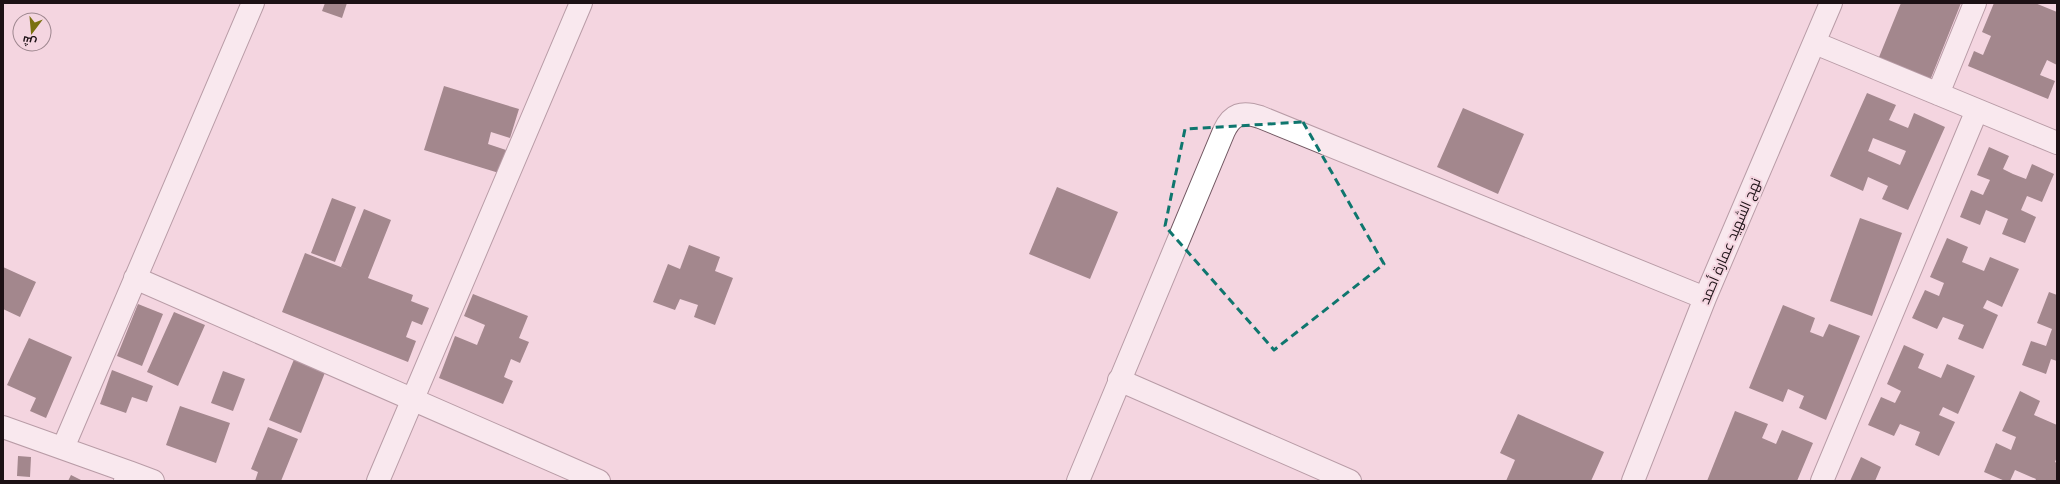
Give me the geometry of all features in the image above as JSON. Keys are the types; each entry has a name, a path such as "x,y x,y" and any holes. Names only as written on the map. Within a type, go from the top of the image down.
{"street":[{"path":"63,448 253,3"},
{"path":"378,481 581,3"},
{"name":"نهج الشهيد عمارة أحمد","path":"1633,481 1705,298 1831,3"},
{"path":"1938,94 1975,3"},
{"path":"1815,43 2057,143"},
{"path":"1822,481 1977,110"},
{"path":"1078,481 1226,126 1229,121 1238,115 1249,113 1705,298"},
{"path":"135,278 413,401 599,481"},
{"path":"1119,380 1350,481"},
{"path":"3,427 63,448 127,476 153,481"}],"highlighted area":[{"path":"1303,122 1384,264 1274,350 1165,226 1185,129"}],"building":[{"path":"325,3 347,3 342,18 322,11"},
{"path":"1901,3 1961,3 1929,83 1877,62"},
{"path":"1994,3 2035,3 2057,12 2057,65 2047,60 2040,75 2055,81 2048,99 1968,66 1974,51 1983,55 1991,36 1982,32"},
{"path":"444,86 519,109 510,138 491,132 488,144 506,150 499,173 424,150"},
{"path":"1867,93 1896,105 1889,120 1908,128 1914,113 1945,127 1908,210 1882,199 1888,186 1868,177 1863,191 1830,176","holes":["1873,138 1906,151 1900,165 1868,151"]},
{"path":"1463,108 1524,134 1498,194 1437,167"},
{"path":"1989,147 2009,156 2003,169 2013,174 2026,179 2032,164 2054,174 2042,202 2027,196 2021,210 2036,217 2025,243 2002,234 2008,219 1986,210 1980,225 1960,217 1971,190 1983,195 1990,180 1977,175"},
{"path":"1057,187 1118,212 1090,279 1029,254"},
{"path":"332,198 356,207 335,262 311,253"},
{"path":"364,209 391,220 368,278 413,295 411,301 429,308 422,325 412,321 406,337 416,341 408,362 282,312 305,253 351,271 341,267"},
{"path":"1860,218 1902,233 1872,316 1830,301"},
{"path":"1947,238 1968,247 1962,262 1984,271 1990,257 2019,269 2002,307 1987,300 1983,308 1998,315 1983,349 1958,339 1964,325 1943,317 1937,329 1912,318 1925,290 1939,296 1944,283 1930,277"},
{"path":"689,245 720,257 715,271 733,278 715,325 694,317 698,305 680,299 675,310 653,302 668,264 680,269"},
{"path":"3,267 36,282 20,317 3,309"},
{"path":"2049,292 2057,295 2057,361 2051,359 2046,374 2022,365 2031,341 2046,346 2052,329 2037,323"},
{"path":"473,294 528,316 519,338 529,342 520,363 511,359 504,377 513,381 503,404 439,378 455,336 477,345 485,325 464,316"},
{"path":"138,304 163,314 142,366 117,356"},
{"path":"1783,305 1815,318 1810,332 1823,337 1829,324 1860,336 1826,420 1799,408 1804,396 1788,389 1783,402 1749,388"},
{"path":"174,312 205,325 178,386 147,372"},
{"path":"29,338 72,357 46,418 30,411 36,398 7,385"},
{"path":"1904,345 1924,354 1918,368 1941,378 1947,364 1975,376 1958,414 1943,407 1939,415 1955,422 1939,456 1915,445 1920,432 1900,424 1894,436 1868,425 1881,397 1895,403 1901,391 1887,384"},
{"path":"295,357 326,370 301,433 269,420"},
{"path":"112,370 153,386 147,402 132,397 126,413 100,404"},
{"path":"223,371 245,379 233,411 211,403"},
{"path":"2020,391 2040,401 2034,415 2057,425 2057,457 2055,462 2057,463 2057,481 2035,481 2036,479 2015,470 2010,481 2005,481 1984,472 1996,443 2011,450 2016,437 2002,431"},
{"path":"180,406 230,423 216,463 166,445"},
{"path":"1735,411 1768,424 1762,438 1776,444 1782,430 1813,443 1797,481 1707,481"},
{"path":"1518,414 1604,452 1591,481 1506,481 1515,460 1500,453"},
{"path":"268,427 298,439 281,481 255,481 258,472 251,469"},
{"path":"18,456 31,457 30,477 17,476"},
{"path":"1861,457 1881,467 1875,481 1850,481"},
{"path":"71,475 83,481 68,481"}]}
